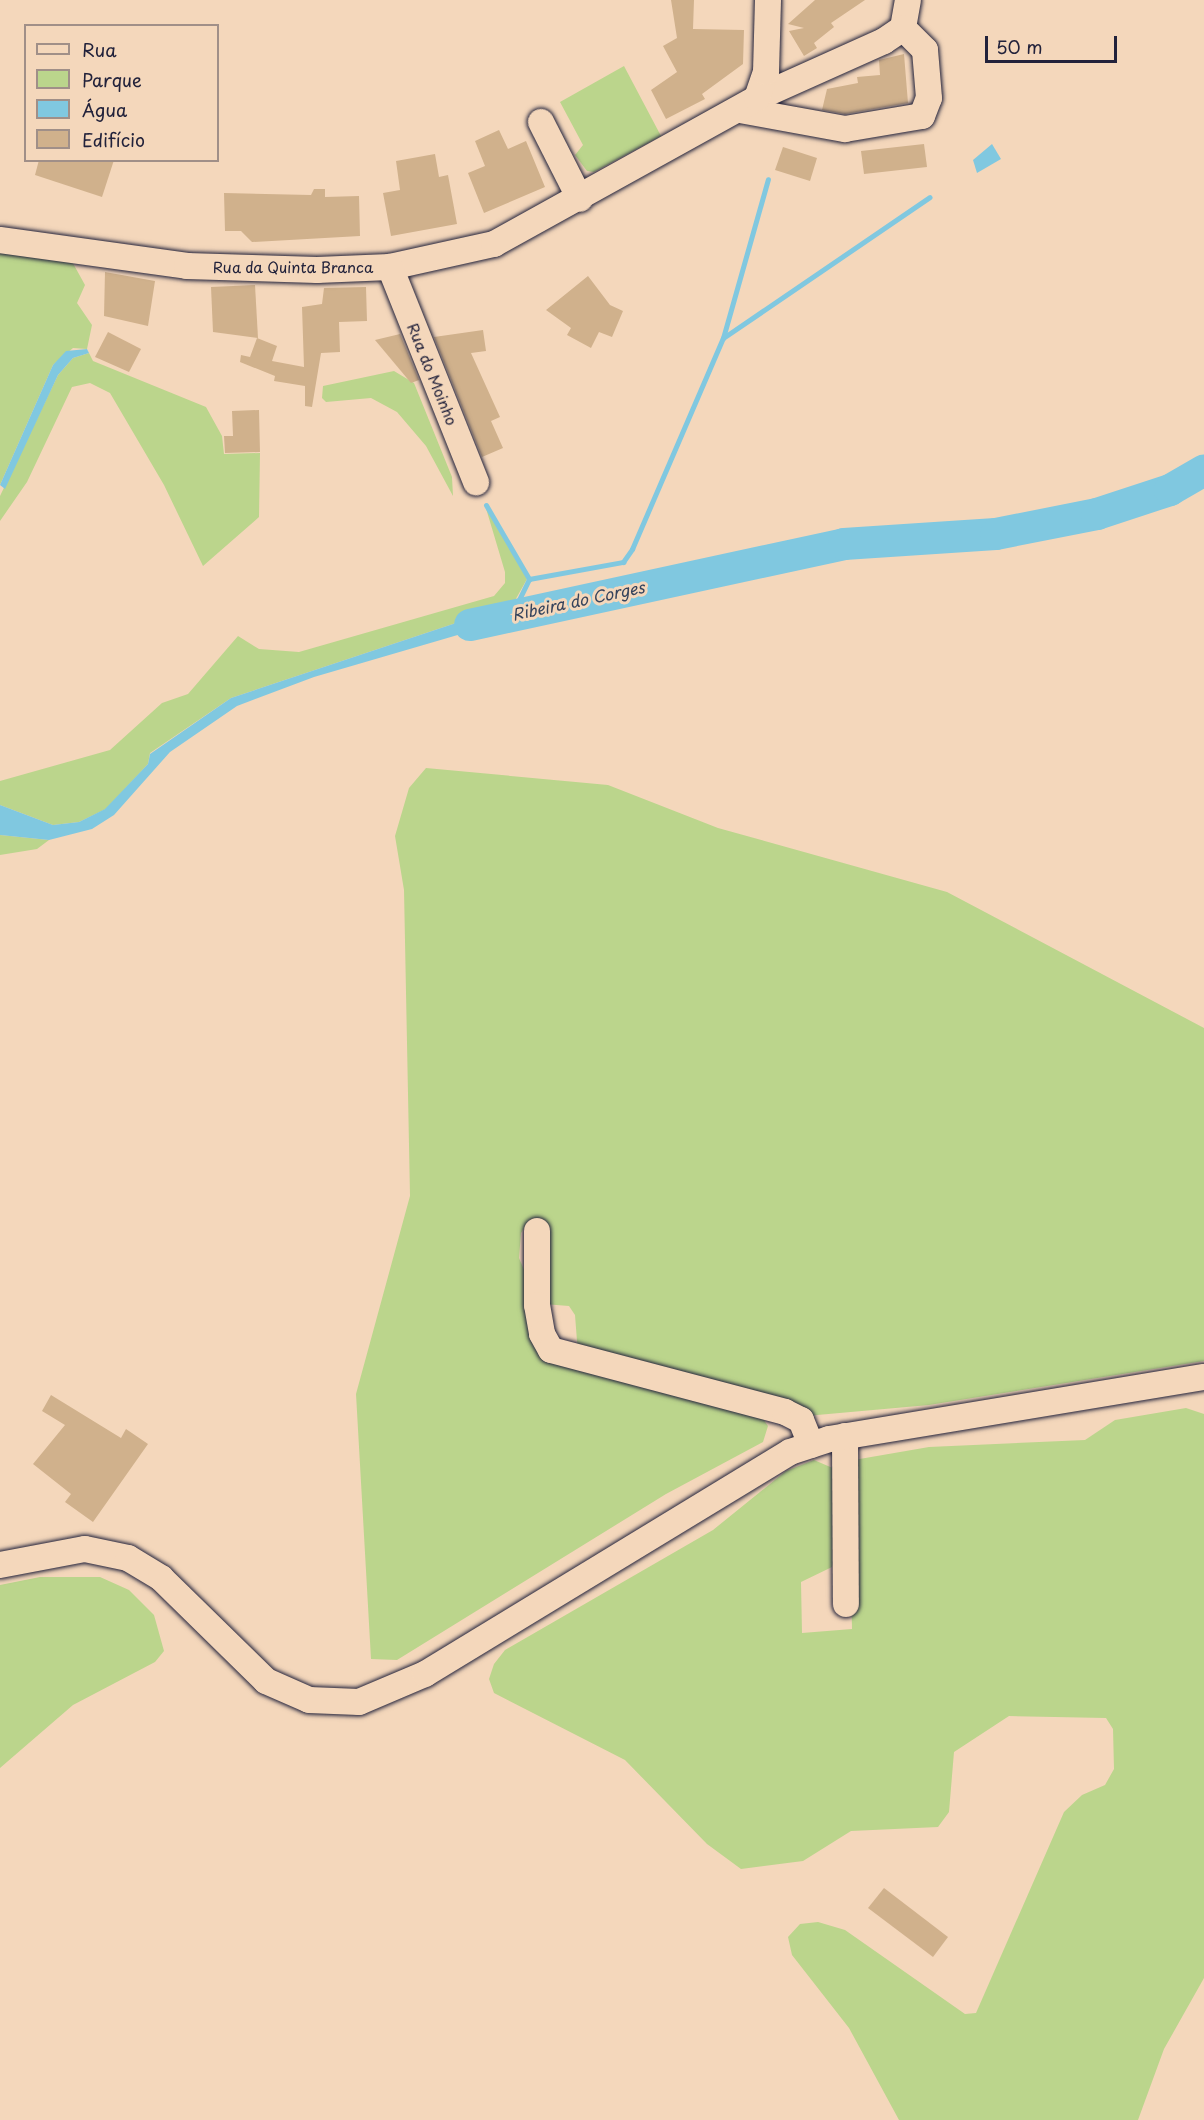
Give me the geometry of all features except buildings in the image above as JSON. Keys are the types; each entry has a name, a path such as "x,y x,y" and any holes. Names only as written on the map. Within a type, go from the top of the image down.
{"street":[{"path":"768,0 766,72 748,104 845,129 922,116 929,98 925,50 903,28 908,0"},
{"name":"Rua da Quinta Branca","path":"0,240 30,241 188,266 390,267 494,244 580,199 748,104 823,73 903,28"},
{"path":"541,122 580,199"},
{"name":"Rua da Quinta Branca","path":"0,229 30,241"},
{"name":"Rua do Moinho","path":"390,267 476,482"},
{"path":"537,1231 537,1305 542,1334 551,1350 785,1412 801,1420 811,1445"},
{"path":"0,1564 85,1549 128,1558 161,1578 266,1681 309,1700 359,1702 425,1674 790,1452 845,1436 1204,1377"},
{"path":"845,1436 846,1604"}],"green space":[{"path":"624,66 661,136 594,172 587,171 575,155 583,145 560,102"},
{"path":"0,247 69,256 85,285 77,303 92,325 87,349 73,348 53,365 0,485"},
{"path":"89,353 93,361 206,407 222,436 224,454 260,453 259,517 203,566 164,485 110,393 90,383 72,387 27,482 0,521 0,496 58,375 73,358"},
{"path":"394,371 414,383 452,477 453,496 426,446 397,412 371,398 326,402 322,398 323,386"},
{"path":"485,505 527,579 513,604 231,698 150,753 148,764 106,809 79,822 53,825 0,805 0,781 110,750 162,703 188,694 238,636 259,649 299,652 494,596 505,583 505,572"},
{"path":"426,768 608,785 718,828 947,892 1204,1028 1204,1361 929,1405 806,1416 578,1354 575,1315 569,1306 544,1304 544,1227 540,1220 529,1221 521,1233 519,1258 532,1288 533,1330 543,1358 758,1412 768,1426 763,1442 666,1494 397,1660 371,1659 356,1394 410,1196 404,890 395,836 409,788"},
{"path":"0,835 49,840 37,849 0,855"},
{"path":"1186,1408 1204,1414 1204,1978 1164,2049 1138,2120 899,2120 849,2028 792,1955 788,1937 800,1924 818,1922 845,1930 965,2014 976,2013 1064,1812 1082,1795 1105,1785 1114,1769 1113,1729 1106,1718 1009,1716 954,1752 949,1812 938,1827 851,1831 803,1861 741,1869 707,1844 625,1760 494,1693 489,1679 494,1664 505,1650 713,1530 786,1471 814,1460 835,1469 838,1552 832,1567 801,1582 802,1633 852,1629 848,1461 929,1447 1085,1440 1115,1420"},
{"path":"40,1577 100,1577 129,1590 154,1615 164,1651 155,1662 73,1705 0,1768 0,1585"}],"water":[{"path":"992,144 1001,159 977,173 973,160"},
{"path":"87,349 89,353 73,358 58,375 5,489 0,485 53,365 66,351"},
{"path":"513,604 509,620 314,677 237,706 170,752 114,815 92,829 49,840 0,835 0,805 53,825 79,822 105,809 148,764 150,754 231,698"}],"waterway":[{"path":"529,579 623,562 632,549 723,338 768,179"},
{"path":"723,338 930,197"},
{"name":"Ribeira do Corges","path":"470,625 844,544 996,534 1097,514 1170,490 1204,470"},
{"path":"486,505 529,579"},
{"path":"512,614 529,579"}]}
